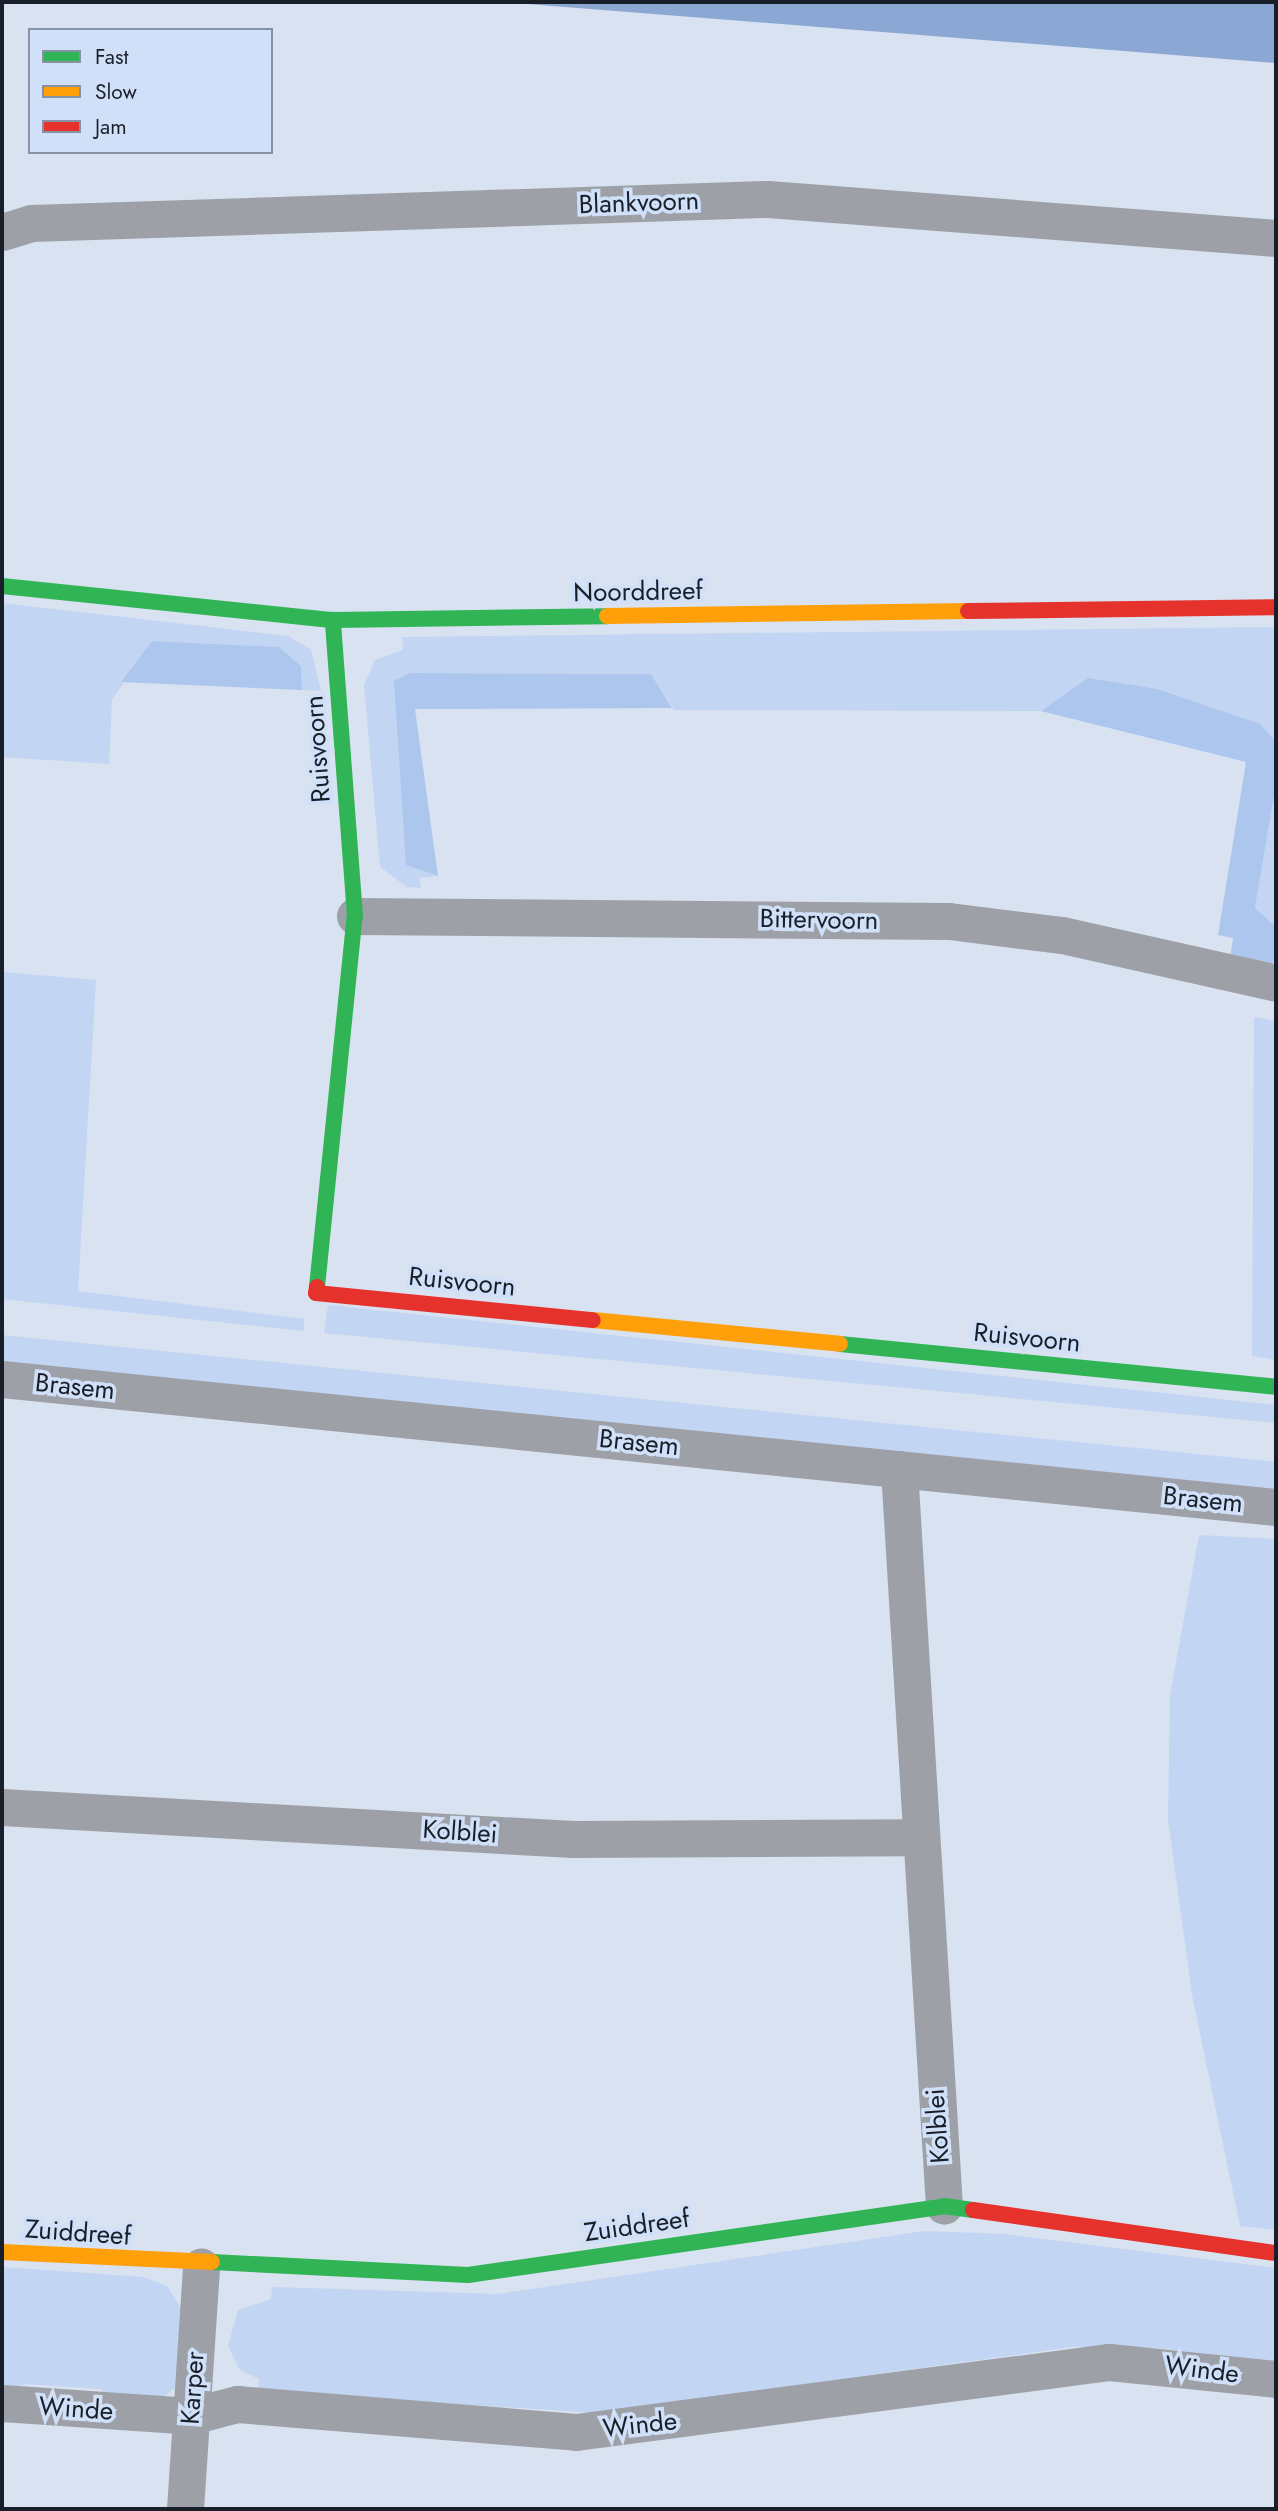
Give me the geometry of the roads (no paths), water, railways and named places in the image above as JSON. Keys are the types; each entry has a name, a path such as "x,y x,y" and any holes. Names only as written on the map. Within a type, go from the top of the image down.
{"street":[{"name":"Blankvoorn","path":"2,232 31,223 768,199 1276,239"},
{"name":"Noorddreef","path":"2,586 333,620 1276,607"},
{"name":"Ruisvoorn","path":"333,620 355,916 316,1293 1276,1387"},
{"name":"Bittervoorn","path":"355,916 949,921 1062,935 1276,983"},
{"name":"Brasem","path":"2,1379 1276,1507"},
{"name":"Kolblei","path":"899,1469 919,1837 944,2206"},
{"name":"Kolblei","path":"2,1807 573,1839 919,1837"},
{"name":"Zuiddreef","path":"2,2252 201,2267 468,2275 944,2206 1276,2253"},
{"name":"Karper","path":"185,2509 201,2267"},
{"name":"Winde","path":"2,2403 191,2416 237,2404 576,2432 1108,2362 1276,2379"}]}
